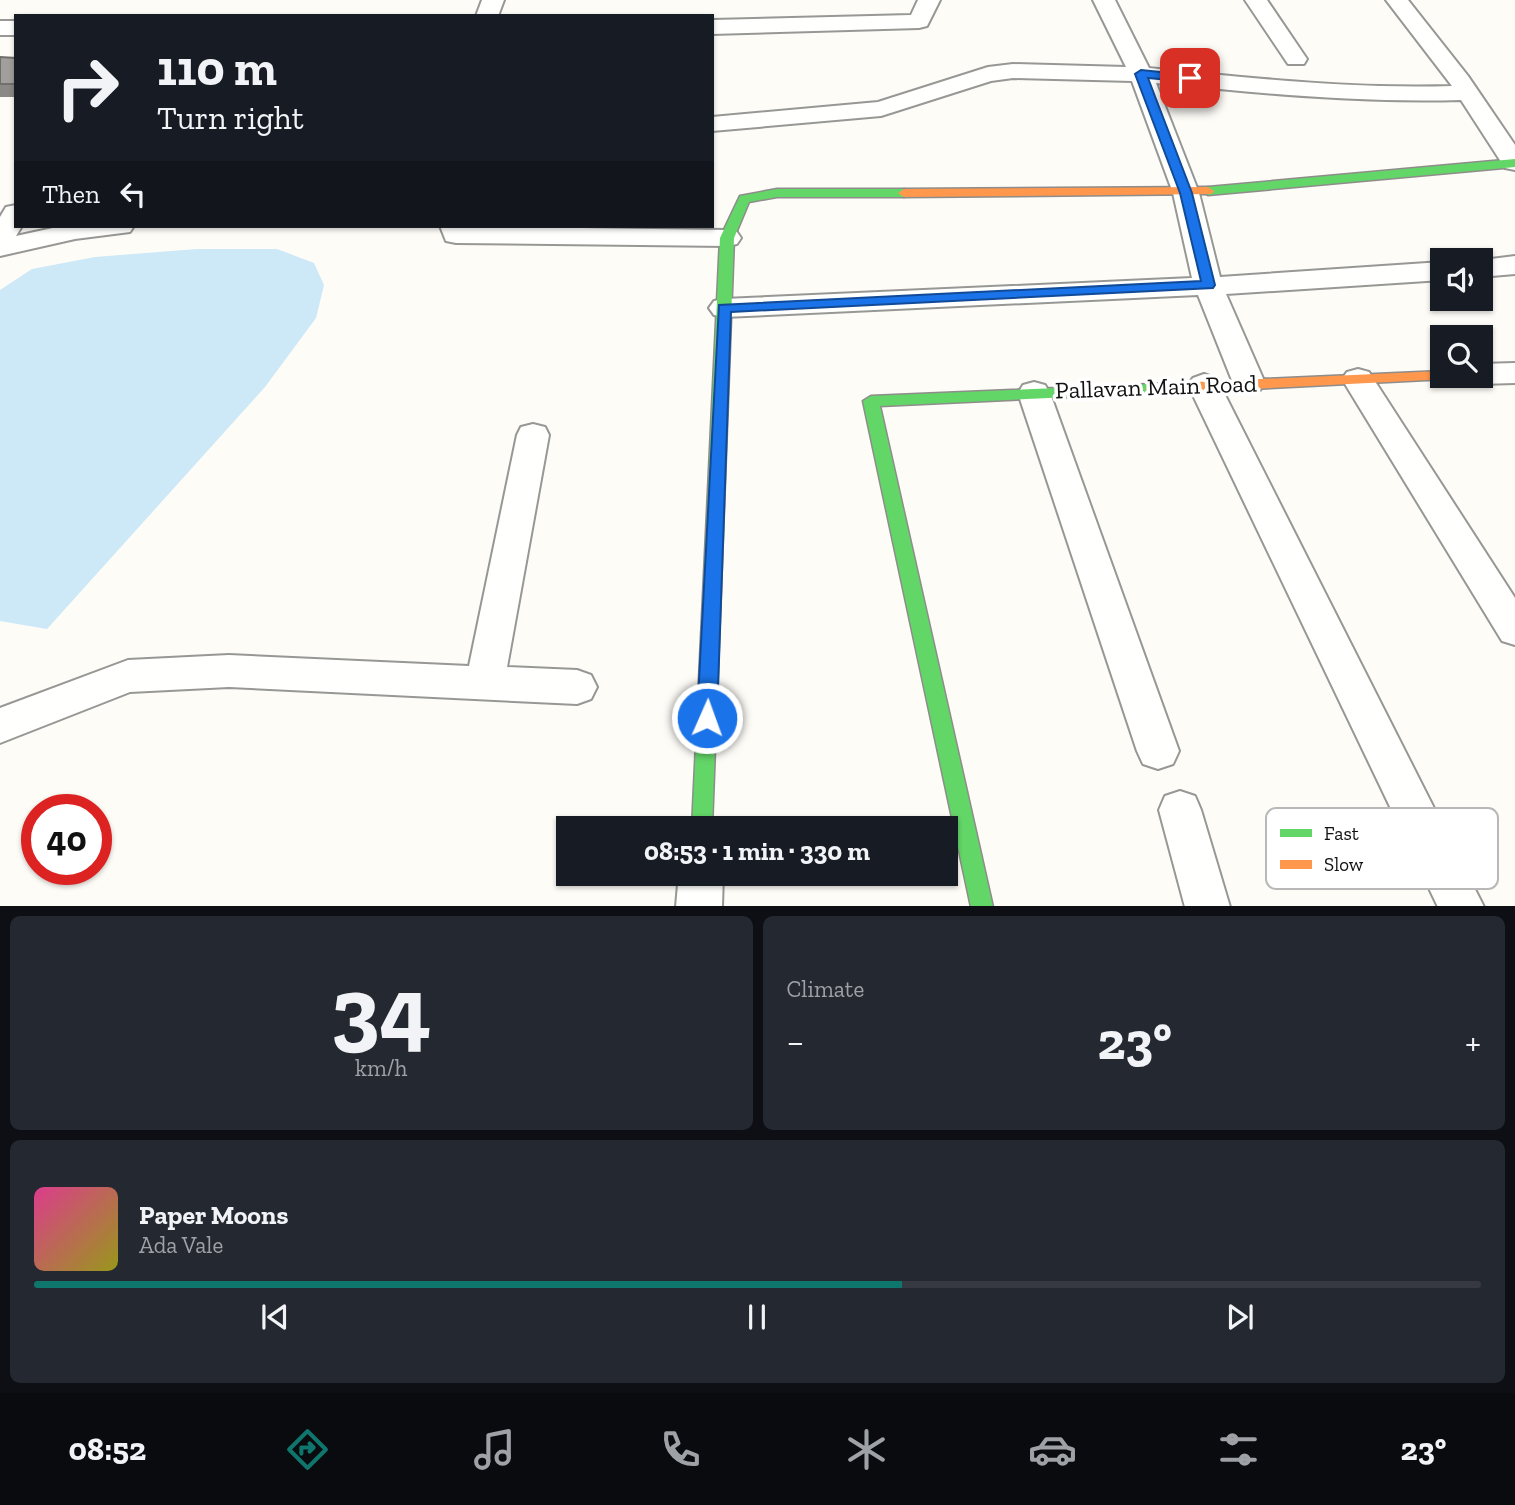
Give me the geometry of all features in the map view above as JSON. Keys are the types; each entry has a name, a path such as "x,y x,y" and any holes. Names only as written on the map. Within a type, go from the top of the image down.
{"street":[{"path":"714,27 919,21 929,0"},
{"path":"1104,0 1141,74 1186,193 1208,285 1249,383"},
{"path":"1256,0 1296,59"},
{"path":"703,816 727,238 744,199 777,193 1186,193 1514,163 1468,93 1397,0"},
{"path":"714,124 881,108 1001,72 1047,70 1141,74 1390,95 1468,93"},
{"path":"0,240 14,216"},
{"path":"0,248 75,231 102,228"},
{"path":"454,228 456,235 727,238"},
{"path":"1493,267 1515,265"},
{"path":"724,308 1320,281 1430,272"},
{"path":"1493,374 1515,373"},
{"name":"Pallavan Main Road","path":"982,906 871,401 1430,376"},
{"path":"1358,379 1515,630"},
{"path":"1204,386 1413,808"},
{"path":"1034,393 1158,751"},
{"path":"485,683 533,435"},
{"path":"0,726 128,676 229,671 576,687"},
{"path":"1180,810 1208,906"},
{"path":"699,906 700,886"},
{"path":"1454,889 1462,906"}],"water":[{"path":"197,249 277,249 314,263 324,285 316,318 265,387 47,629 0,621 0,290 32,269 95,257"}],"building":[{"path":"0,57 14,58 14,84 0,84"}],"traffic: fast":[{"path":"1208,191 1515,163"},
{"path":"703,816 727,238 744,199 777,193 904,193"},
{"path":"982,906 871,401 1152,389"}],"traffic: slow":[{"path":"904,193 1208,191"},
{"path":"1152,389 1430,377"}],"route":[{"path":"707,718 724,308 1208,285 1186,193 1141,74 1190,78"}]}
